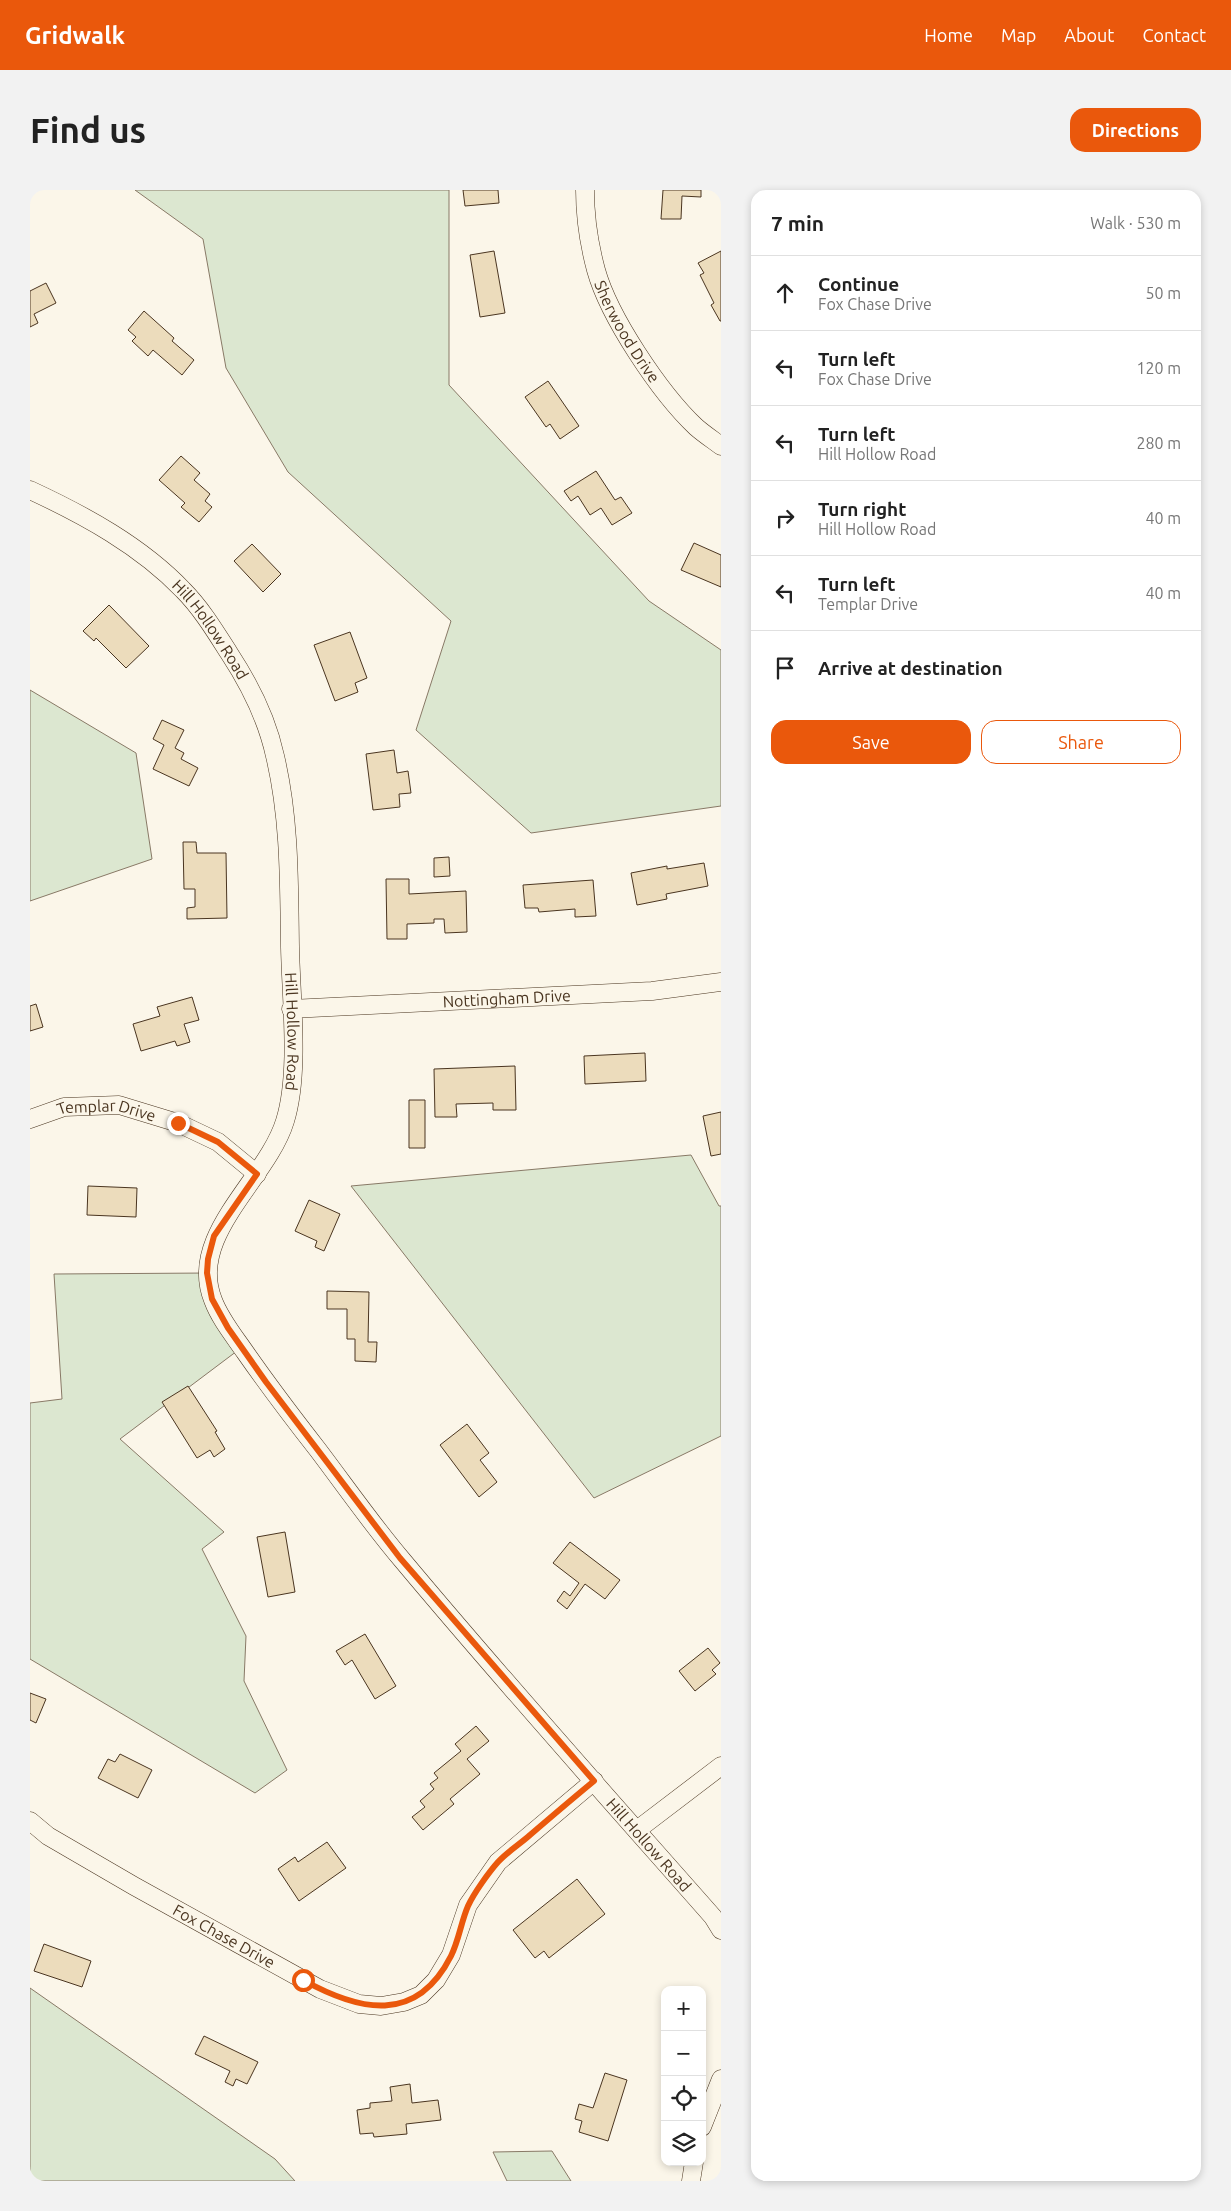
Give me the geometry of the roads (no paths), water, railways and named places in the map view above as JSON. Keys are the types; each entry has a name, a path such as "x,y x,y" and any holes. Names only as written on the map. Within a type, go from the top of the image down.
{"street":[{"name":"Sherwood Drive","path":"585,190 585,216 596,270 606,298 631,343 672,400 697,427 721,446"},
{"name":"Hill Hollow Road","path":"30,490 72,509 141,554 183,590 210,622 240,669 258,705 275,756 286,818 293,1066 291,1098 284,1124 269,1156 214,1236 208,1259 207,1273 212,1299 228,1328 266,1382 400,1558 713,1917 721,1930"},
{"name":"Nottingham Drive","path":"291,1009 652,991 721,982"},
{"name":"Templar Drive","path":"30,1119 64,1107 119,1105 178,1123 218,1142 257,1174"},
{"path":"637,1830 721,1766"},
{"name":"Fox Chase Drive","path":"30,1821 48,1836 134,1886 320,1989 359,2004 381,2006 404,2002 421,1995 436,1980 451,1955 468,1905 498,1862 594,1781"},
{"path":"704,2121 721,2080"},
{"path":"691,2181 693,2166"}]}
